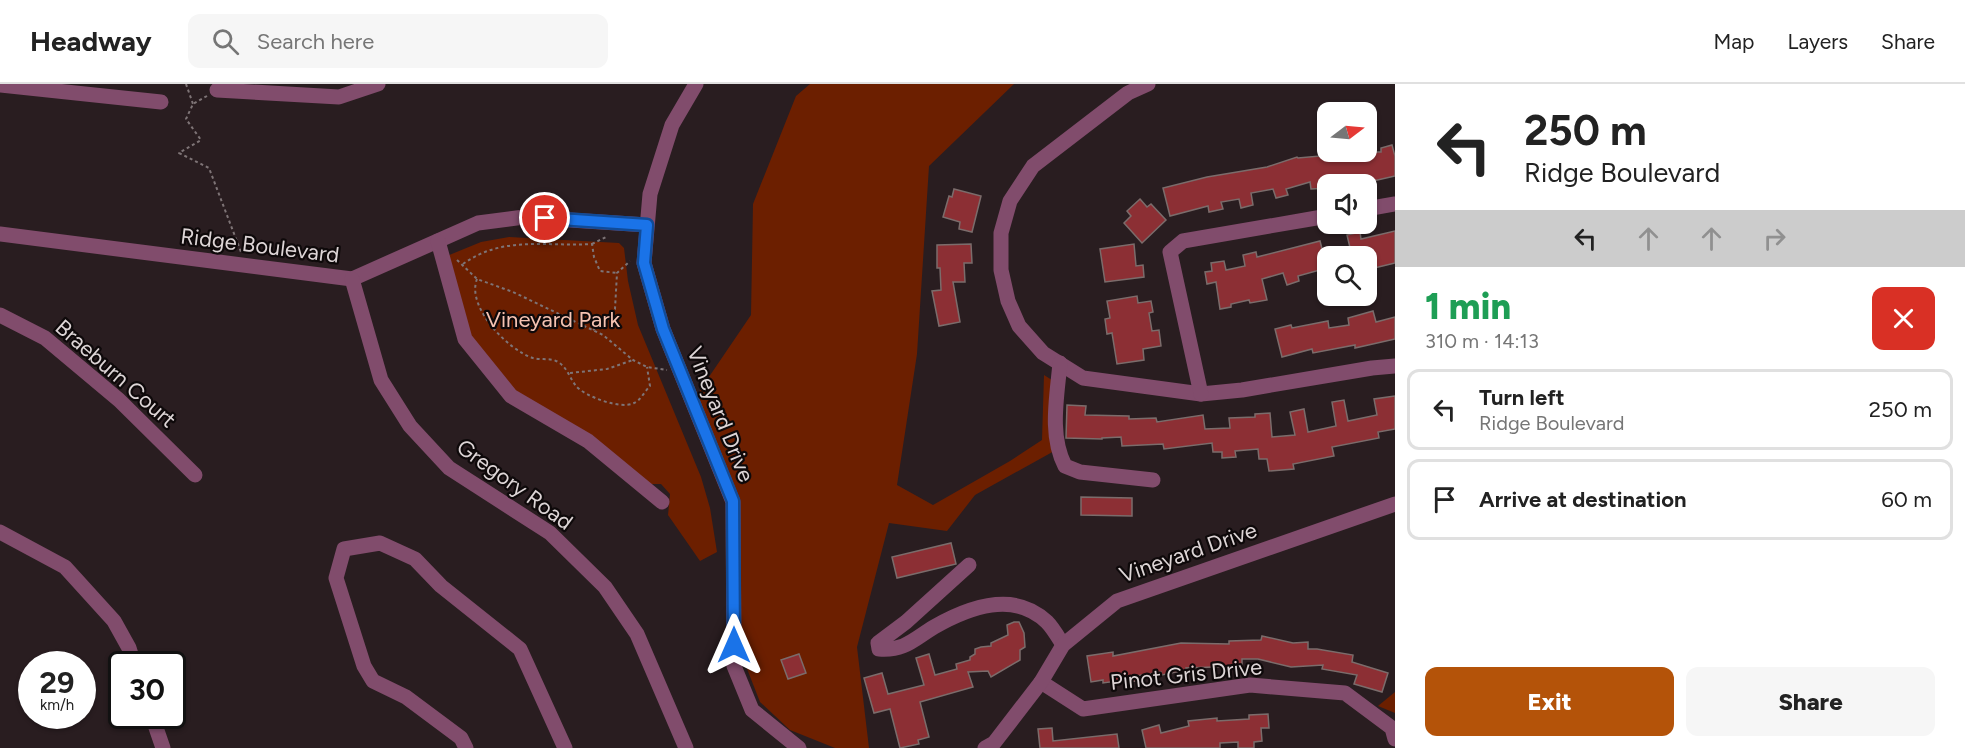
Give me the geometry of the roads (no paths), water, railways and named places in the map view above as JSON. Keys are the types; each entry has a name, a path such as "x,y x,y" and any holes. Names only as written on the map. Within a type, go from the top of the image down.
{"street":[{"path":"218,90 339,97 378,84"},
{"name":"Vineyard Drive","path":"696,84 672,125 650,194 644,263 663,329 733,501 734,666 752,710 799,748"},
{"path":"1148,84 1128,93 1033,166 1010,201 1001,233 1001,270 1008,301 1019,326 1043,353 1083,378 1201,394 1242,390 1395,366"},
{"path":"0,85 161,102"},
{"path":"1377,207 1395,204"},
{"name":"Ridge Boulevard","path":"0,234 352,279 478,223 524,217 647,225"},
{"path":"1201,394 1170,252 1183,241 1317,218"},
{"path":"438,241 465,339 511,396 588,441 662,502"},
{"name":"Gregory Road","path":"352,279 381,380 410,426 449,468 550,533 605,587 637,634 686,748"},
{"name":"Braeburn Court","path":"0,315 45,339 111,393 195,475"},
{"path":"1059,363 1055,432 1058,453 1065,466 1080,472 1153,480"},
{"name":"Vineyard Drive","path":"985,748 994,743 1041,682 1064,645 1117,601 1395,504"},
{"path":"0,532 65,567 114,621 130,651"},
{"path":"466,748 461,738 406,697 373,681 364,666 336,578 344,549 380,543 415,559 441,586 520,649 565,748"},
{"path":"969,565 906,622 878,643 879,649 894,650 936,626 980,606 1002,604 1025,607 1047,622 1064,645"},
{"name":"Pinot Gris Drive","path":"1041,682 1083,708 1250,685 1345,693 1392,728 1395,739"},
{"path":"156,729 163,748"}],"park label":[{"name":"Vineyard Park","path":"553,319"}]}
